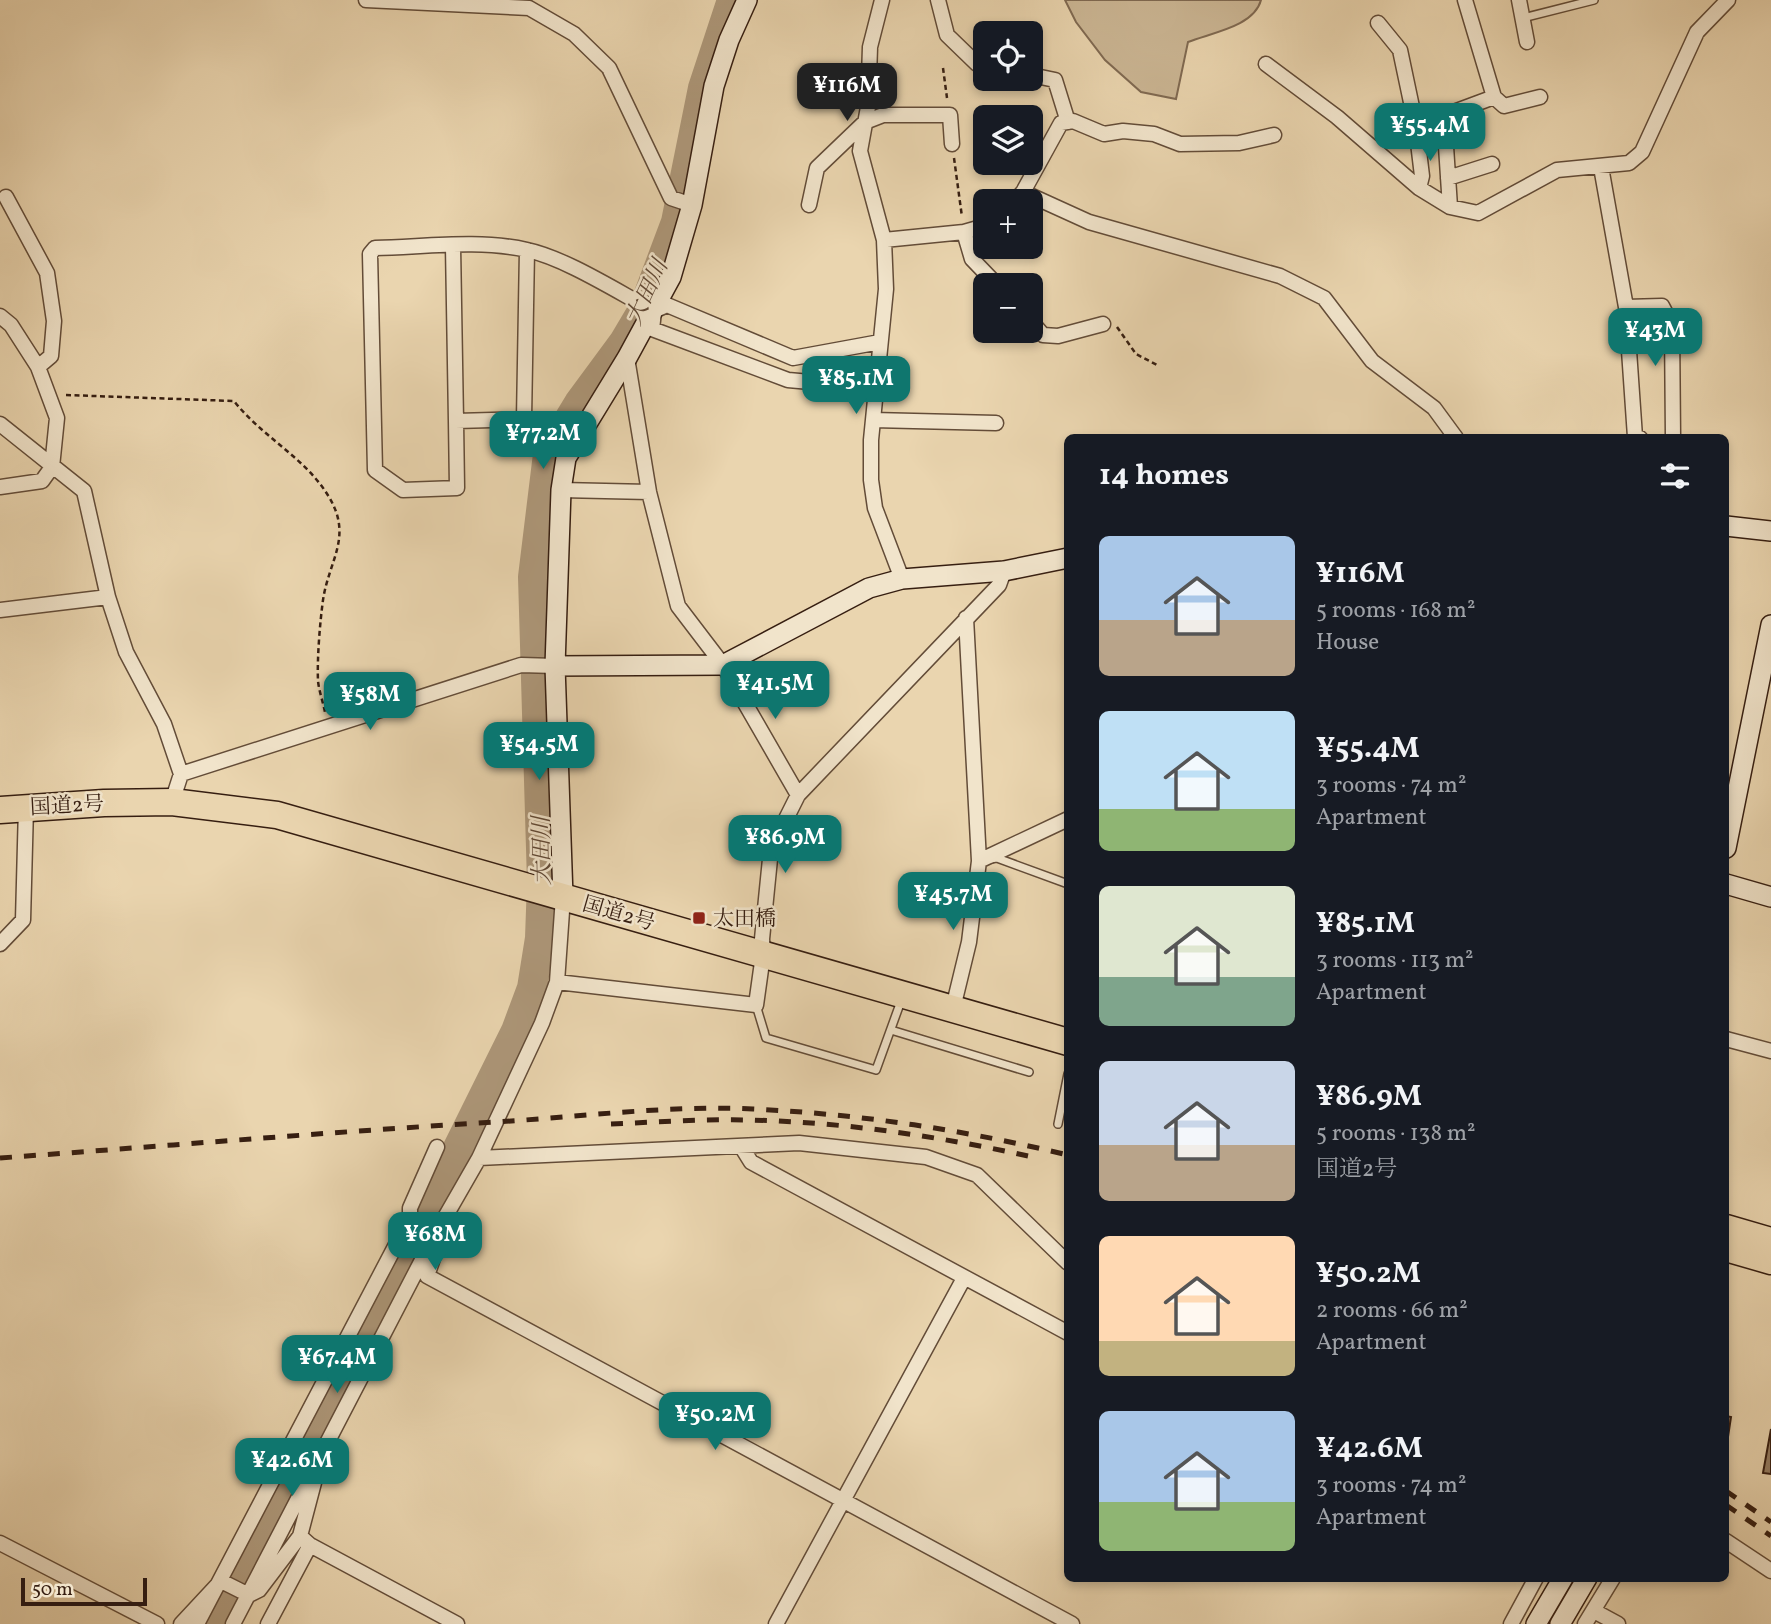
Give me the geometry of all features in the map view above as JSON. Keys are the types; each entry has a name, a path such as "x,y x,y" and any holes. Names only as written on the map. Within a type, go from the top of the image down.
{"highway":[{"name":"国道2号","path":"7,806 172,802 277,815 1064,1040"},
{"path":"1729,1228 1771,1241"},
{"path":"1729,1249 1771,1261"}],"street":[{"path":"366,0 529,8 574,34 609,68 671,198 692,205"},
{"path":"540,15 545,0"},
{"path":"233,1624 245,1593 436,1233 479,1158 542,1023 557,982 563,897 555,666 561,490 566,458 627,358 671,276 692,205 714,86 729,40 747,0"},
{"path":"883,0 870,47 868,107 860,151 884,240 886,289 873,420 871,480 875,508 902,579"},
{"path":"938,0 947,35 973,60"},
{"path":"1465,0 1494,97 1504,106 1539,97"},
{"path":"1518,0 1527,42"},
{"path":"1266,64 1337,117 1419,188 1450,207 1478,213 1557,170 1629,163 1642,152 1697,32 1728,0"},
{"path":"1378,23 1400,50 1416,126 1422,176 1419,188"},
{"path":"1043,78 1055,80 1068,122"},
{"path":"1416,126 1494,97"},
{"path":"809,205 817,168 865,122 883,115 950,116 952,144"},
{"path":"1444,116 1450,207"},
{"path":"1024,189 1061,123 1073,121 1104,134 1123,131 1153,134 1180,144 1239,143 1274,135"},
{"path":"1448,178 1492,164"},
{"path":"1601,167 1626,307 1635,434"},
{"path":"6,197 47,273 54,321 51,356 38,367"},
{"path":"1043,206 1089,222 1280,276 1324,298 1372,361 1434,408 1453,434"},
{"path":"884,240 973,229"},
{"path":"964,232 972,259 985,273"},
{"path":"453,246 457,488 403,490 374,470 370,254 375,248 482,245 527,250 549,257 654,311"},
{"path":"456,421 524,419 527,250"},
{"path":"654,311 667,305 793,358 880,342"},
{"path":"1626,307 1662,306 1672,325 1672,434"},
{"path":"654,311 652,329 788,380 877,388"},
{"path":"0,316 10,325 38,367 57,418 52,467 42,481 0,487"},
{"path":"1043,335 1058,336 1103,324"},
{"path":"627,358 649,492 678,606 723,665 798,795"},
{"path":"873,420 996,423"},
{"path":"0,424 84,491 108,597 126,652 164,724 181,774 172,802"},
{"path":"561,490 649,492"},
{"path":"1729,526 1771,531"},
{"path":"181,774 520,665 723,665 869,588 902,579 1004,571 1064,559"},
{"path":"557,982 756,1005 763,955 762,939 772,839 798,795 999,585 1004,571"},
{"path":"0,610 108,597"},
{"path":"953,1007 969,942 979,861 966,618"},
{"path":"1729,833 1771,625"},
{"path":"0,944 23,920 7,806"},
{"path":"979,861 1064,821"},
{"path":"1729,885 1771,897"},
{"path":"1729,1040 1771,1051"},
{"path":"479,1158 799,1143 926,1157 977,1175 1064,1259"},
{"path":"741,1146 751,1162 1064,1331"},
{"path":"197,1624 223,1582 410,1218 410,1208 437,1147"},
{"path":"436,1233 439,1242 427,1276 1072,1624"},
{"path":"776,1624 964,1278"},
{"path":"268,1624 305,1540 316,1475 315,1463"},
{"path":"223,1582 245,1593 259,1590 305,1540"},
{"path":"305,1540 457,1624"},
{"path":"0,1543 158,1624"},
{"path":"1729,1543 1771,1571"},
{"path":"181,1624 223,1582"},
{"path":"1511,1624 1533,1582"},
{"path":"1536,1624 1561,1582"},
{"path":"1560,1624 1585,1582"},
{"path":"1586,1624 1612,1582"},
{"path":"1594,1611 1618,1624"}],"lane":[{"path":"1522,18 1594,0"},
{"path":"979,861 997,858 1064,883"},
{"path":"756,1005 766,1038 876,1070 904,994"},
{"path":"891,1030 1029,1072"},
{"path":"1058,1125 1064,1094"}],"path":[{"path":"943,68 950,116"},
{"path":"952,144 964,232"},
{"path":"1103,324 1116,327 1136,355 1158,366"},
{"path":"49,396 80,394 234,401 246,416 309,469 329,497 341,522 338,549 323,598 321,626 318,682 328,727"}],"shaded area":[{"path":"1065,0 1261,0 1257,9 1241,23 1188,42 1176,99 1141,92 1105,60 1076,22"}],"building":[{"path":"1771,1429 1771,1474 1763,1473"}],"waterway":[{"name":"大田川","path":"210,1624 450,1164 516,1031 532,988 540,938 542,882 533,577 548,454 579,403 624,342 643,310 676,222 703,88 732,0"}],"railway":[{"path":"0,1158 624,1112 721,1108 793,1111 872,1119 990,1138 1064,1154"},
{"path":"611,1124 784,1121 925,1136 1028,1156"},
{"path":"1729,1493 1771,1522"},
{"path":"1729,1507 1771,1536"}],"place":[{"name":"太田橋","path":"699,918"}]}
